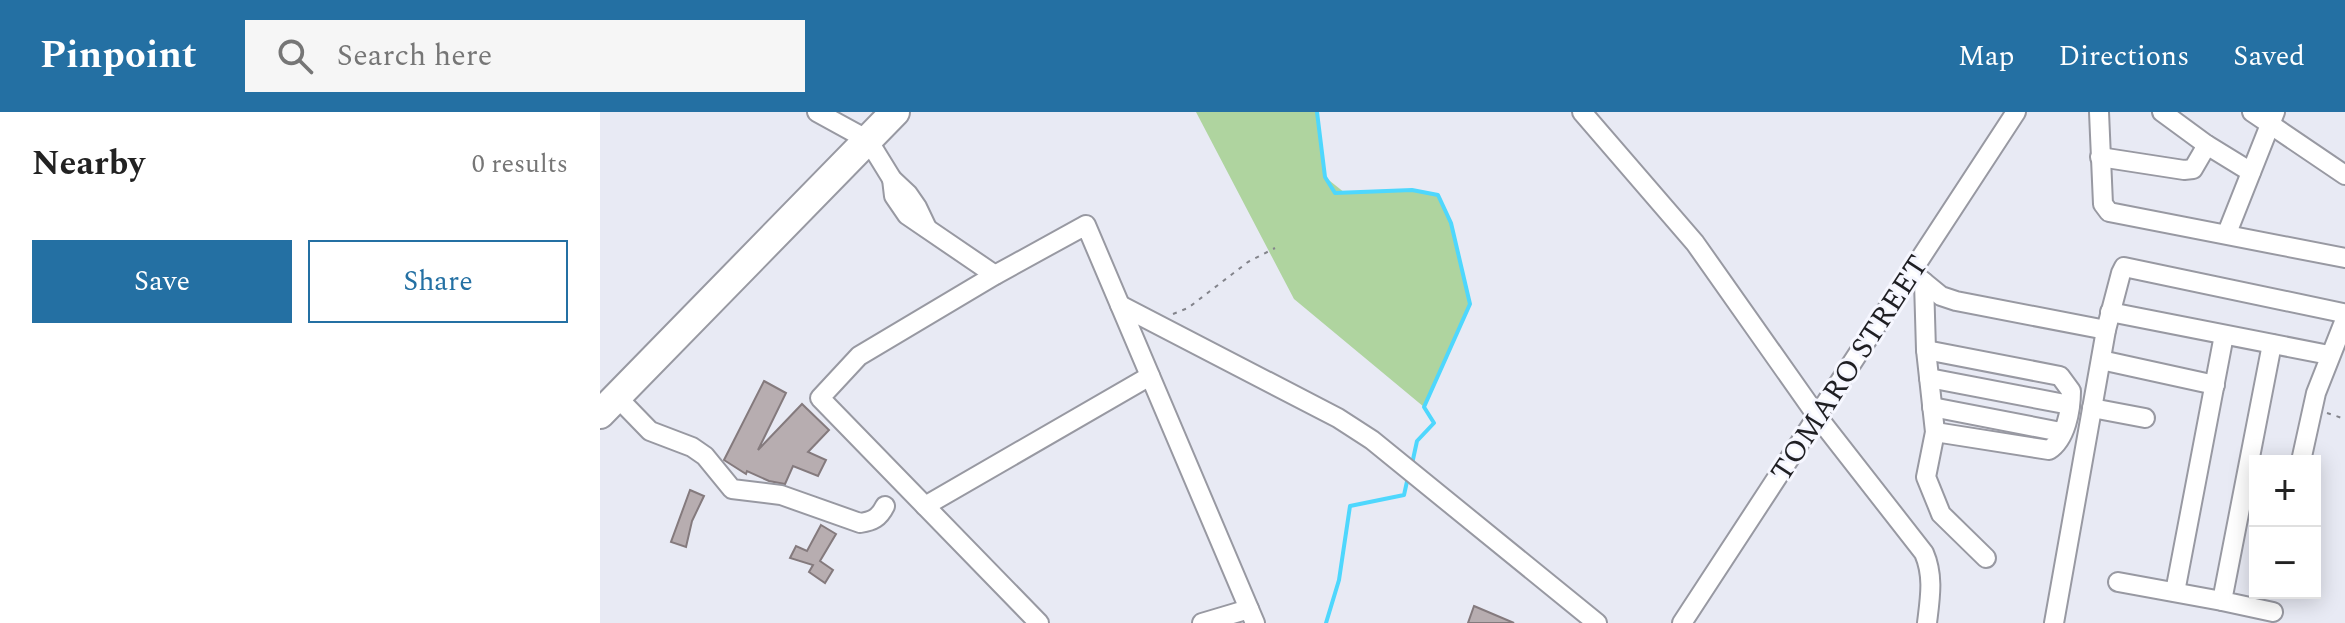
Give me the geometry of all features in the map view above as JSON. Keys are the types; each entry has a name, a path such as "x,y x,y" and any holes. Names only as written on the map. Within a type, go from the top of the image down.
{"highway":[{"path":"863,137 881,112"},
{"path":"606,403 863,137 895,112"}],"street":[{"path":"817,112 863,137 892,179 908,194 927,228 995,275"},
{"path":"1582,112 1695,243 1817,416 1924,553 1931,580 1927,623"},
{"name":"TOMARO STREET","path":"1682,623 1817,416 1918,276 2016,112"},
{"path":"2099,112 2103,204 2109,212 2345,258"},
{"path":"2162,112 2251,172"},
{"path":"2252,112 2272,118 2345,175"},
{"path":"2227,233 2272,118"},
{"path":"2100,157 2189,170 2193,169 2207,145"},
{"path":"1039,623 820,398 859,356 1086,225 1252,616 1202,623"},
{"path":"2054,623 2108,321 2124,267 2340,312 2345,316 2316,393 2302,455"},
{"path":"1918,276 1941,296 1956,301 2224,335 2329,355"},
{"path":"1918,276 1935,432 1926,477 1934,500 1949,524 1986,558"},
{"path":"1120,305 1338,418 1372,440 1597,623"},
{"path":"2175,592 2224,335"},
{"path":"2222,601 2272,344"},
{"path":"1926,350 2060,376 2071,391 2065,428 2049,450 1935,432"},
{"path":"2101,360 2215,385"},
{"path":"925,506 1150,376"},
{"path":"1929,378 2070,405"},
{"path":"606,403 650,431 692,447 705,456 732,489 781,495 860,523 873,521 881,515 885,506"},
{"path":"1932,407 2061,432"},
{"path":"2092,408 2145,418"},
{"path":"2118,582 2273,609"}],"path":[{"path":"1153,322 1188,308 1248,262 1275,248"}],"green space":[{"path":"1196,112 1317,112 1325,177 1345,193 1412,190 1438,195 1451,223 1470,304 1424,407 1294,299"}],"building":[{"path":"764,381 786,393 758,450 802,404 829,430 808,452 826,460 818,476 793,466 785,484 747,471 746,474 724,460"},
{"path":"690,490 704,496 692,521 686,547 671,542"},
{"path":"821,525 836,534 820,561 833,570 825,583 809,572 813,565 790,558 796,546 807,551"},
{"path":"1474,606 1514,623 1468,623"}],"waterway":[{"path":"1317,112 1325,177 1335,193 1412,190 1438,195 1451,223 1470,304 1424,407 1434,423 1417,441 1412,464"},
{"path":"1326,623 1339,580 1350,506 1404,495 1408,477"}]}
